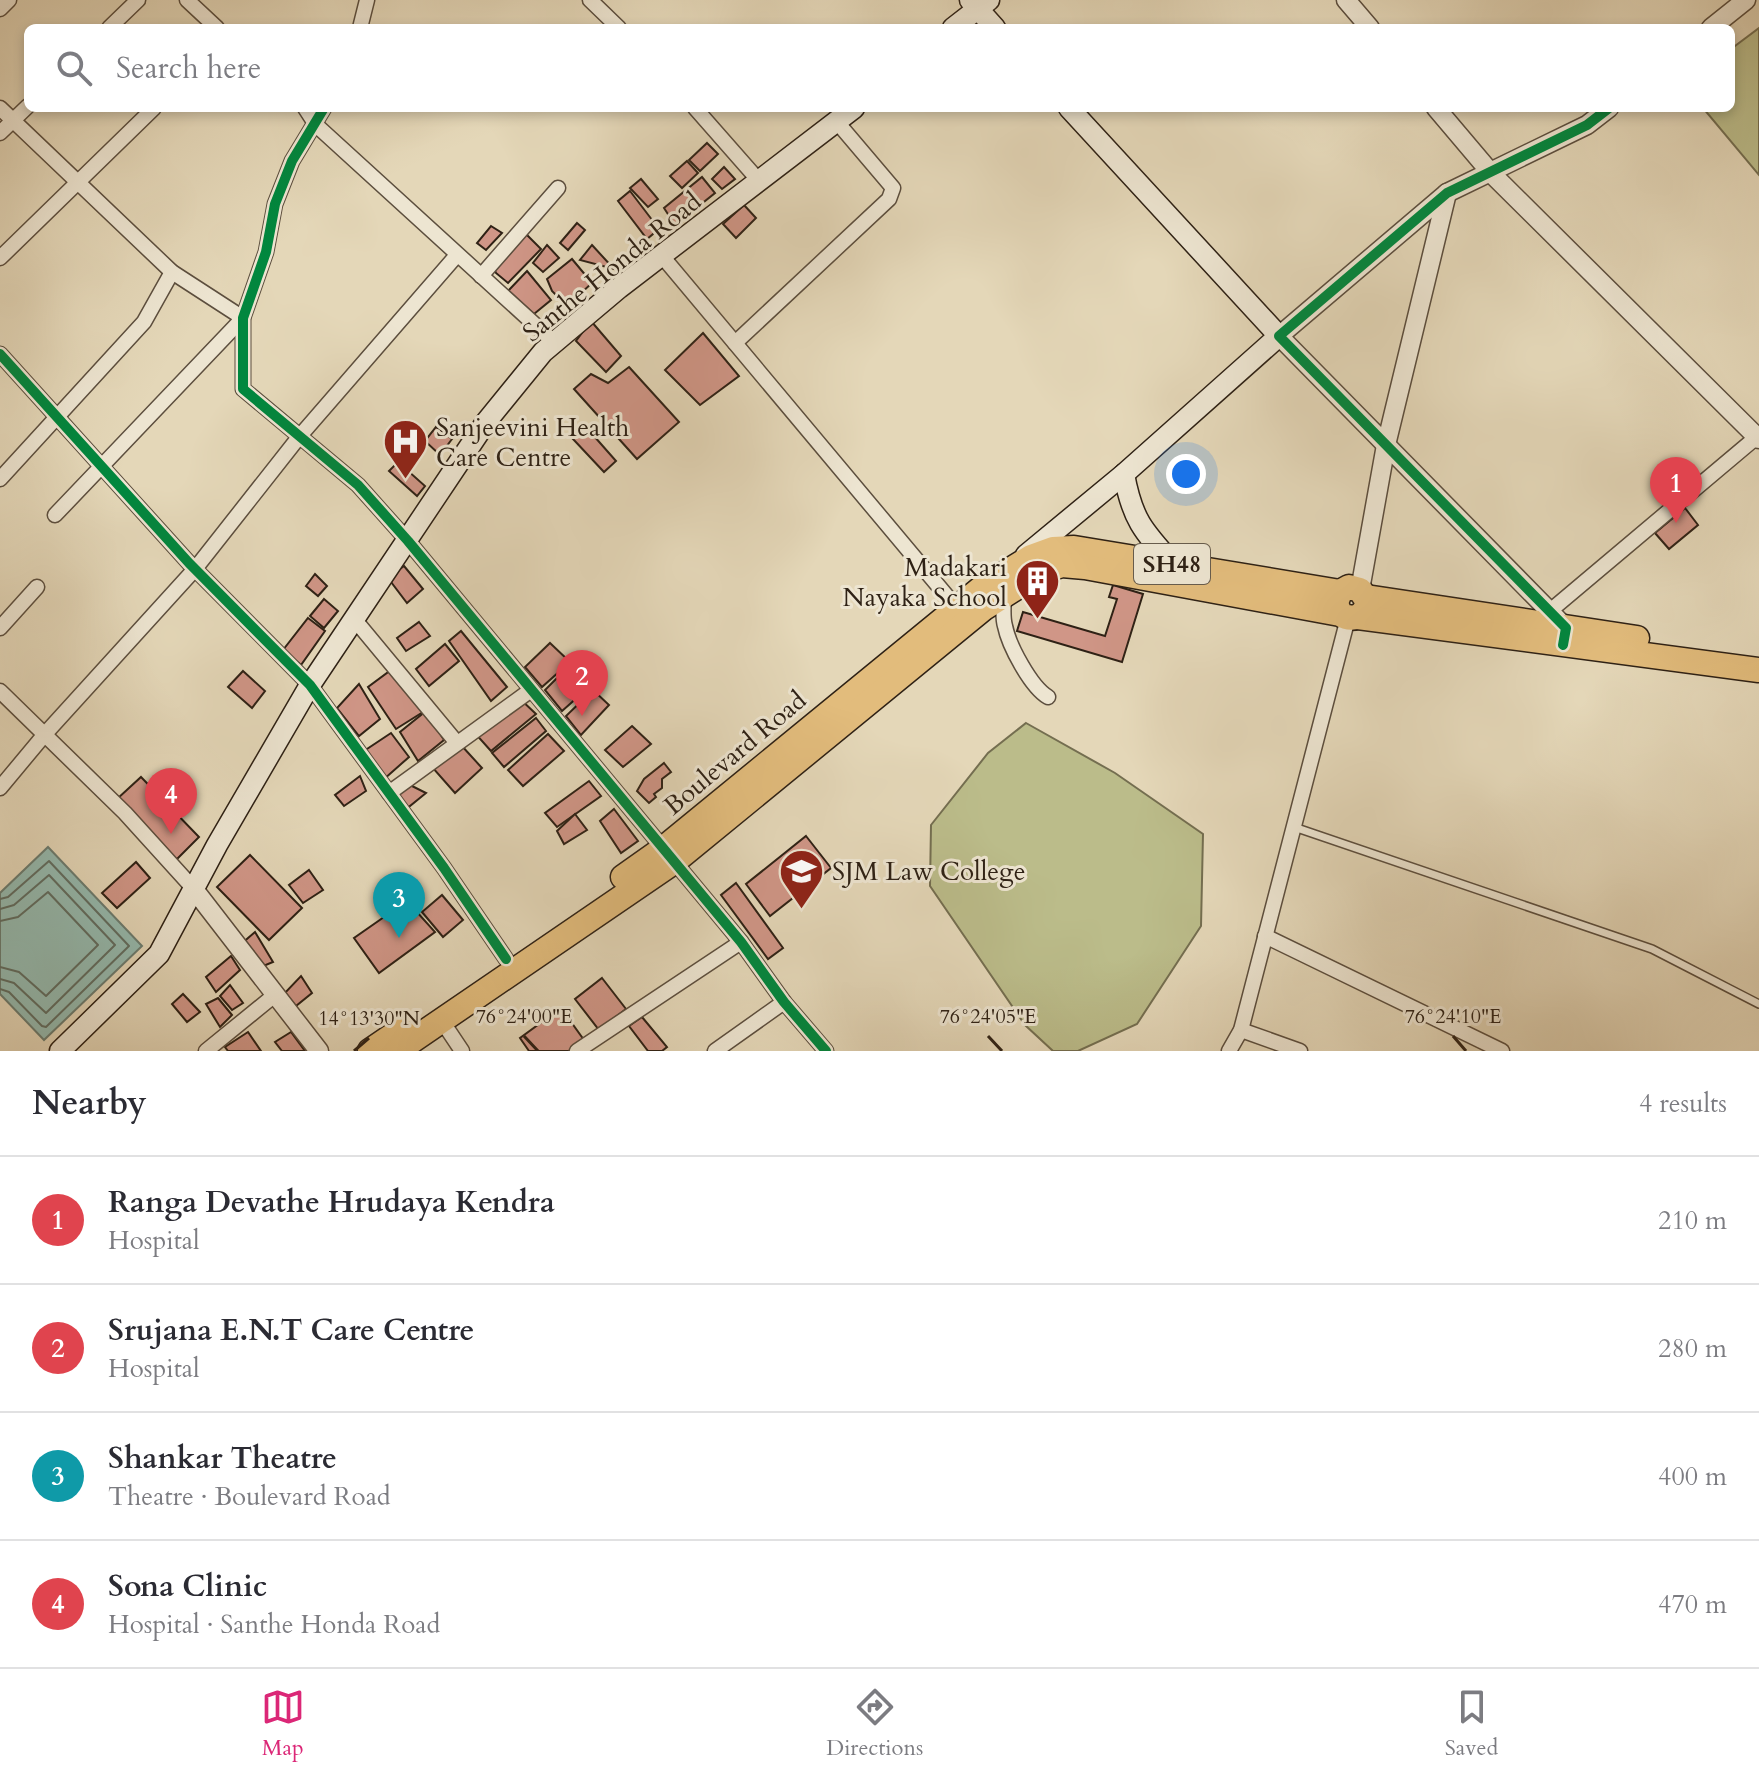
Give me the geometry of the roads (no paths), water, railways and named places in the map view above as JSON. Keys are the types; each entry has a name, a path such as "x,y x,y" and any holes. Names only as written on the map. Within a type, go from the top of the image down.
{"main road":[{"path":"957,24 979,3 992,24"},
{"name":"Santhe Honda Road","path":"60,1051 159,954 193,888 310,685 486,422 543,352 619,288 849,112"},
{"path":"1009,580 1279,336 1073,112"},
{"path":"1124,474 1132,512 1139,525 1173,564"},
{"name":"SH48","path":"1009,580 1031,557 1053,549 1074,548 1173,564 1352,605"},
{"name":"SH48","path":"1009,580 1062,565 1085,567 1352,605 1759,654"},
{"name":"Boulevard Road","path":"370,1051 506,959 670,855 956,607 1009,580"},
{"name":"Boulevard Road","path":"397,1051 670,855 1009,580"},
{"name":"SH48","path":"1560,628 1759,670"}],"street":[{"path":"0,9 9,0"},
{"path":"113,24 138,0"},
{"path":"187,0 213,24"},
{"path":"361,24 367,0"},
{"path":"590,0 615,24"},
{"path":"1346,0 1367,24"},
{"path":"1716,24 1746,0"},
{"path":"0,108 172,272 243,318"},
{"path":"0,133 24,110"},
{"path":"0,258 150,112"},
{"path":"308,112 316,125 555,343"},
{"path":"322,112 292,161 243,318 243,389 358,485 408,541 741,942 822,1049"},
{"path":"699,112 760,182"},
{"path":"1439,112 1491,173 1758,437 1560,628 1279,336 1447,193 1491,173 1587,125 1604,112"},
{"path":"735,343 889,199 893,188 837,122"},
{"path":"481,276 558,188"},
{"path":"1229,1051 1241,1030 1352,605 1386,445 1447,193"},
{"path":"0,788 195,569 299,437 457,255"},
{"path":"662,256 956,607"},
{"path":"0,479 144,322 172,272"},
{"path":"55,515 243,318"},
{"path":"0,354 195,569 310,685 506,959"},
{"path":"1009,580 1004,625 1015,654 1041,693 1048,697"},
{"path":"0,628 37,587"},
{"path":"355,620 457,743"},
{"path":"389,793 531,690"},
{"path":"0,691 125,813 193,888 319,1051"},
{"path":"1265,936 1502,1051"},
{"path":"577,1051 741,942"},
{"path":"206,1051 276,994"},
{"path":"715,1051 784,1002"},
{"path":"442,1021 462,1051"},
{"path":"1241,1030 1300,1051"}],"lane":[{"path":"1294,827 1652,949 1759,1004"}],"water":[{"path":"48,847 142,946 44,1040 0,994 0,893"}],"place":[{"name":"Sanjeevini Health Care Centre","path":"405,481"},
{"name":"Ranga Devathe Hrudaya Kendra","path":"1676,523"},
{"name":"Madakari Nayaka School","path":"1038,621"},
{"name":"Srujana E.N.T Care Centre","path":"582,716"},
{"name":"Sona Clinic","path":"171,834"},
{"name":"SJM Law College","path":"801,910"},
{"name":"Shankar Theatre","path":"399,938"}]}
